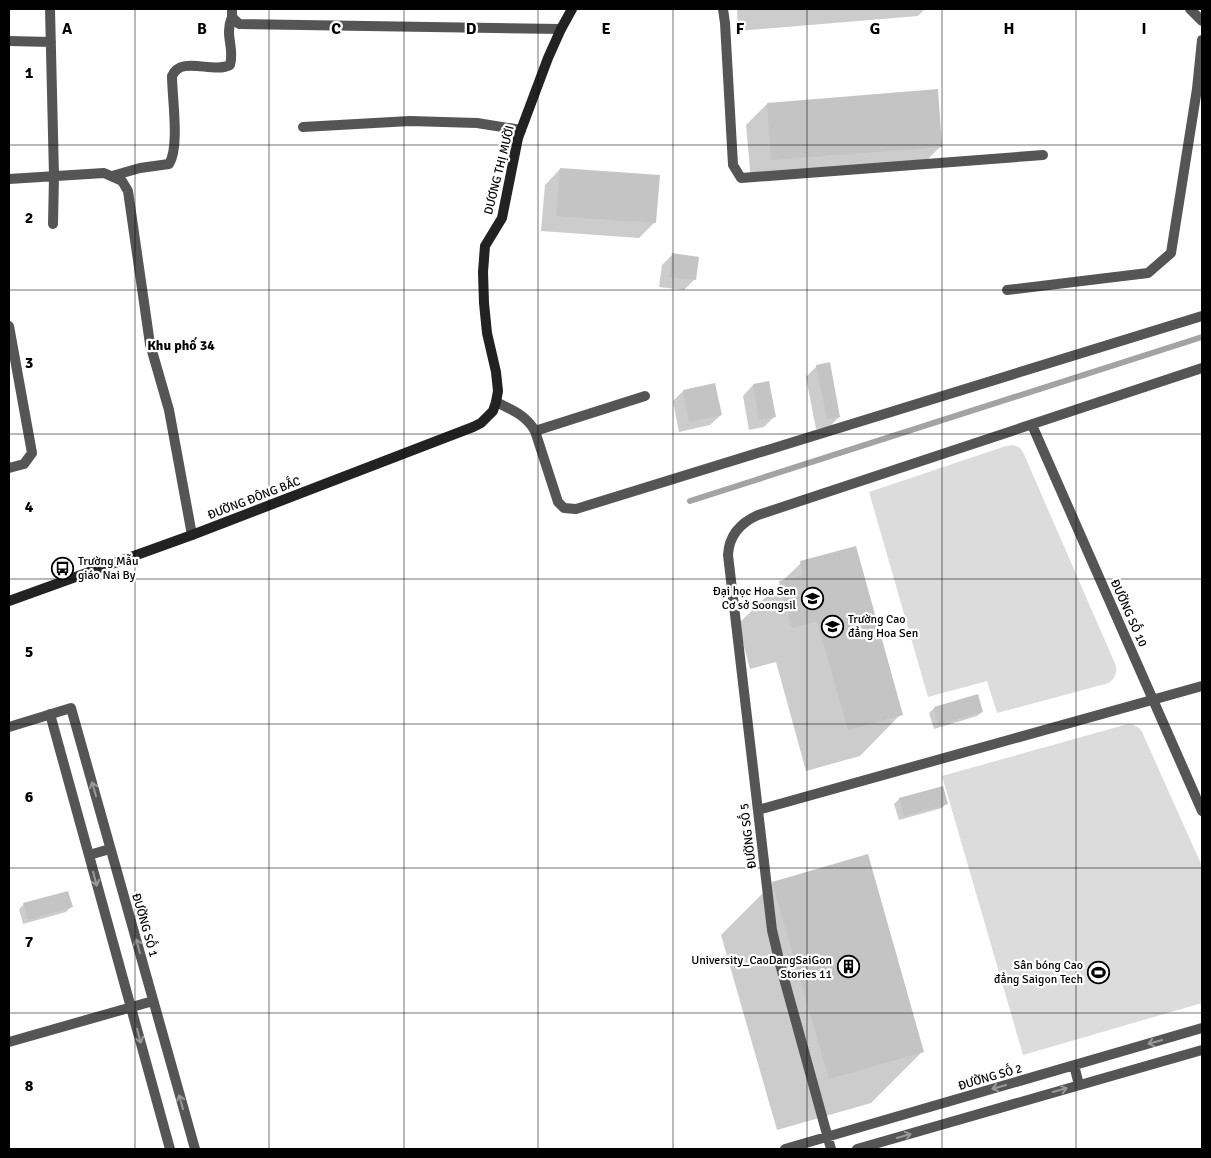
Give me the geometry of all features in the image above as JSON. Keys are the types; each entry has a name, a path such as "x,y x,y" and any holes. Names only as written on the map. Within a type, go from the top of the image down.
{"street":[{"path":"50,9 54,176 53,224"},
{"name":"DƯƠNG THỊ MƯỜI","path":"496,402 497,381 484,303 483,272 485,246 502,218 518,138 548,58 572,9"},
{"path":"723,9 733,165 741,178 1043,155"},
{"path":"1190,9 1202,21"},
{"path":"232,13 239,24 561,29"},
{"path":"112,176 140,168 169,164 172,160 175,114 172,76 174,71 186,65 225,68 230,65 232,53 228,26 232,13"},
{"path":"1007,290 1148,273 1171,253 1197,89 1202,40"},
{"path":"9,41 51,42"},
{"path":"302,127 410,121 477,123 521,130"},
{"path":"9,179 104,173 122,181 128,190 150,344 169,410 192,534"},
{"path":"496,402 523,416 530,422 535,431 558,502 564,508 571,510 1202,316"},
{"path":"9,326 32,453 24,464 9,468"},
{"path":"1032,424 1202,368"},
{"path":"535,431 645,396"},
{"name":"ĐƯỜNG ĐÔNG BẮC","path":"9,601 192,534 473,427 488,418 496,402"},
{"name":"ĐƯỜNG SỐ 5","path":"831,1149 775,946 728,555 731,538 737,528 758,515 1032,424"},
{"name":"ĐƯỜNG SỐ 10","path":"1032,424 1202,811"},
{"path":"758,810 1202,686"},
{"name":"ĐƯỜNG SỐ 1","path":"50,714 71,708 194,1149"},
{"path":"9,727 50,714 170,1149"},
{"path":"89,854 110,849"},
{"path":"9,1042 153,1001"},
{"name":"ĐƯỜNG SỐ 2","path":"785,1149 1202,1028"},
{"path":"858,1149 1202,1050"},
{"path":"1074,1065 1080,1085"}],"shaded area":[{"path":"1013,445 1019,447 1023,452 1116,666 1116,671 1114,678 1109,683 997,713 987,681 928,697 869,492"},
{"path":"1128,724 1136,726 1142,732 1202,866 1202,1003 1023,1055 942,776"}],"building":[{"path":"938,89 942,147 771,160 767,103"},
{"path":"560,168 660,175 656,223 556,216"},
{"path":"672,253 699,257 696,280 669,277"},
{"path":"830,362 840,417 827,419 816,365"},
{"path":"769,381 776,417 759,420 753,384"},
{"path":"715,383 722,415 689,422 683,390"},
{"path":"856,546 903,715 848,730 817,621 792,628 779,581 803,575 800,561"},
{"path":"978,694 983,712 938,725 934,707"},
{"path":"943,786 948,804 904,816 899,798"},
{"name":"University_CaoDangSaiGon Stories 11","path":"868,854 924,1052 829,1079 772,882"},
{"path":"68,891 73,907 28,920 23,903"}],"waterway":[{"path":"690,501 1202,337"}],"place":[{"name":"Trường Mẫu giáo Nai By","path":"62,568"},
{"name":"Đại học Hoa Sen Cơ sở Soongsil","path":"812,598"},
{"name":"Trường Cao đẳng Hoa Sen","path":"832,626"},
{"name":"University_CaoDangSaiGon Stories 11","path":"848,967"},
{"name":"Sân bóng Cao đẳng Saigon Tech","path":"1099,972"}],"district":[{"name":"Khu phố 34","path":"181,345"}]}
